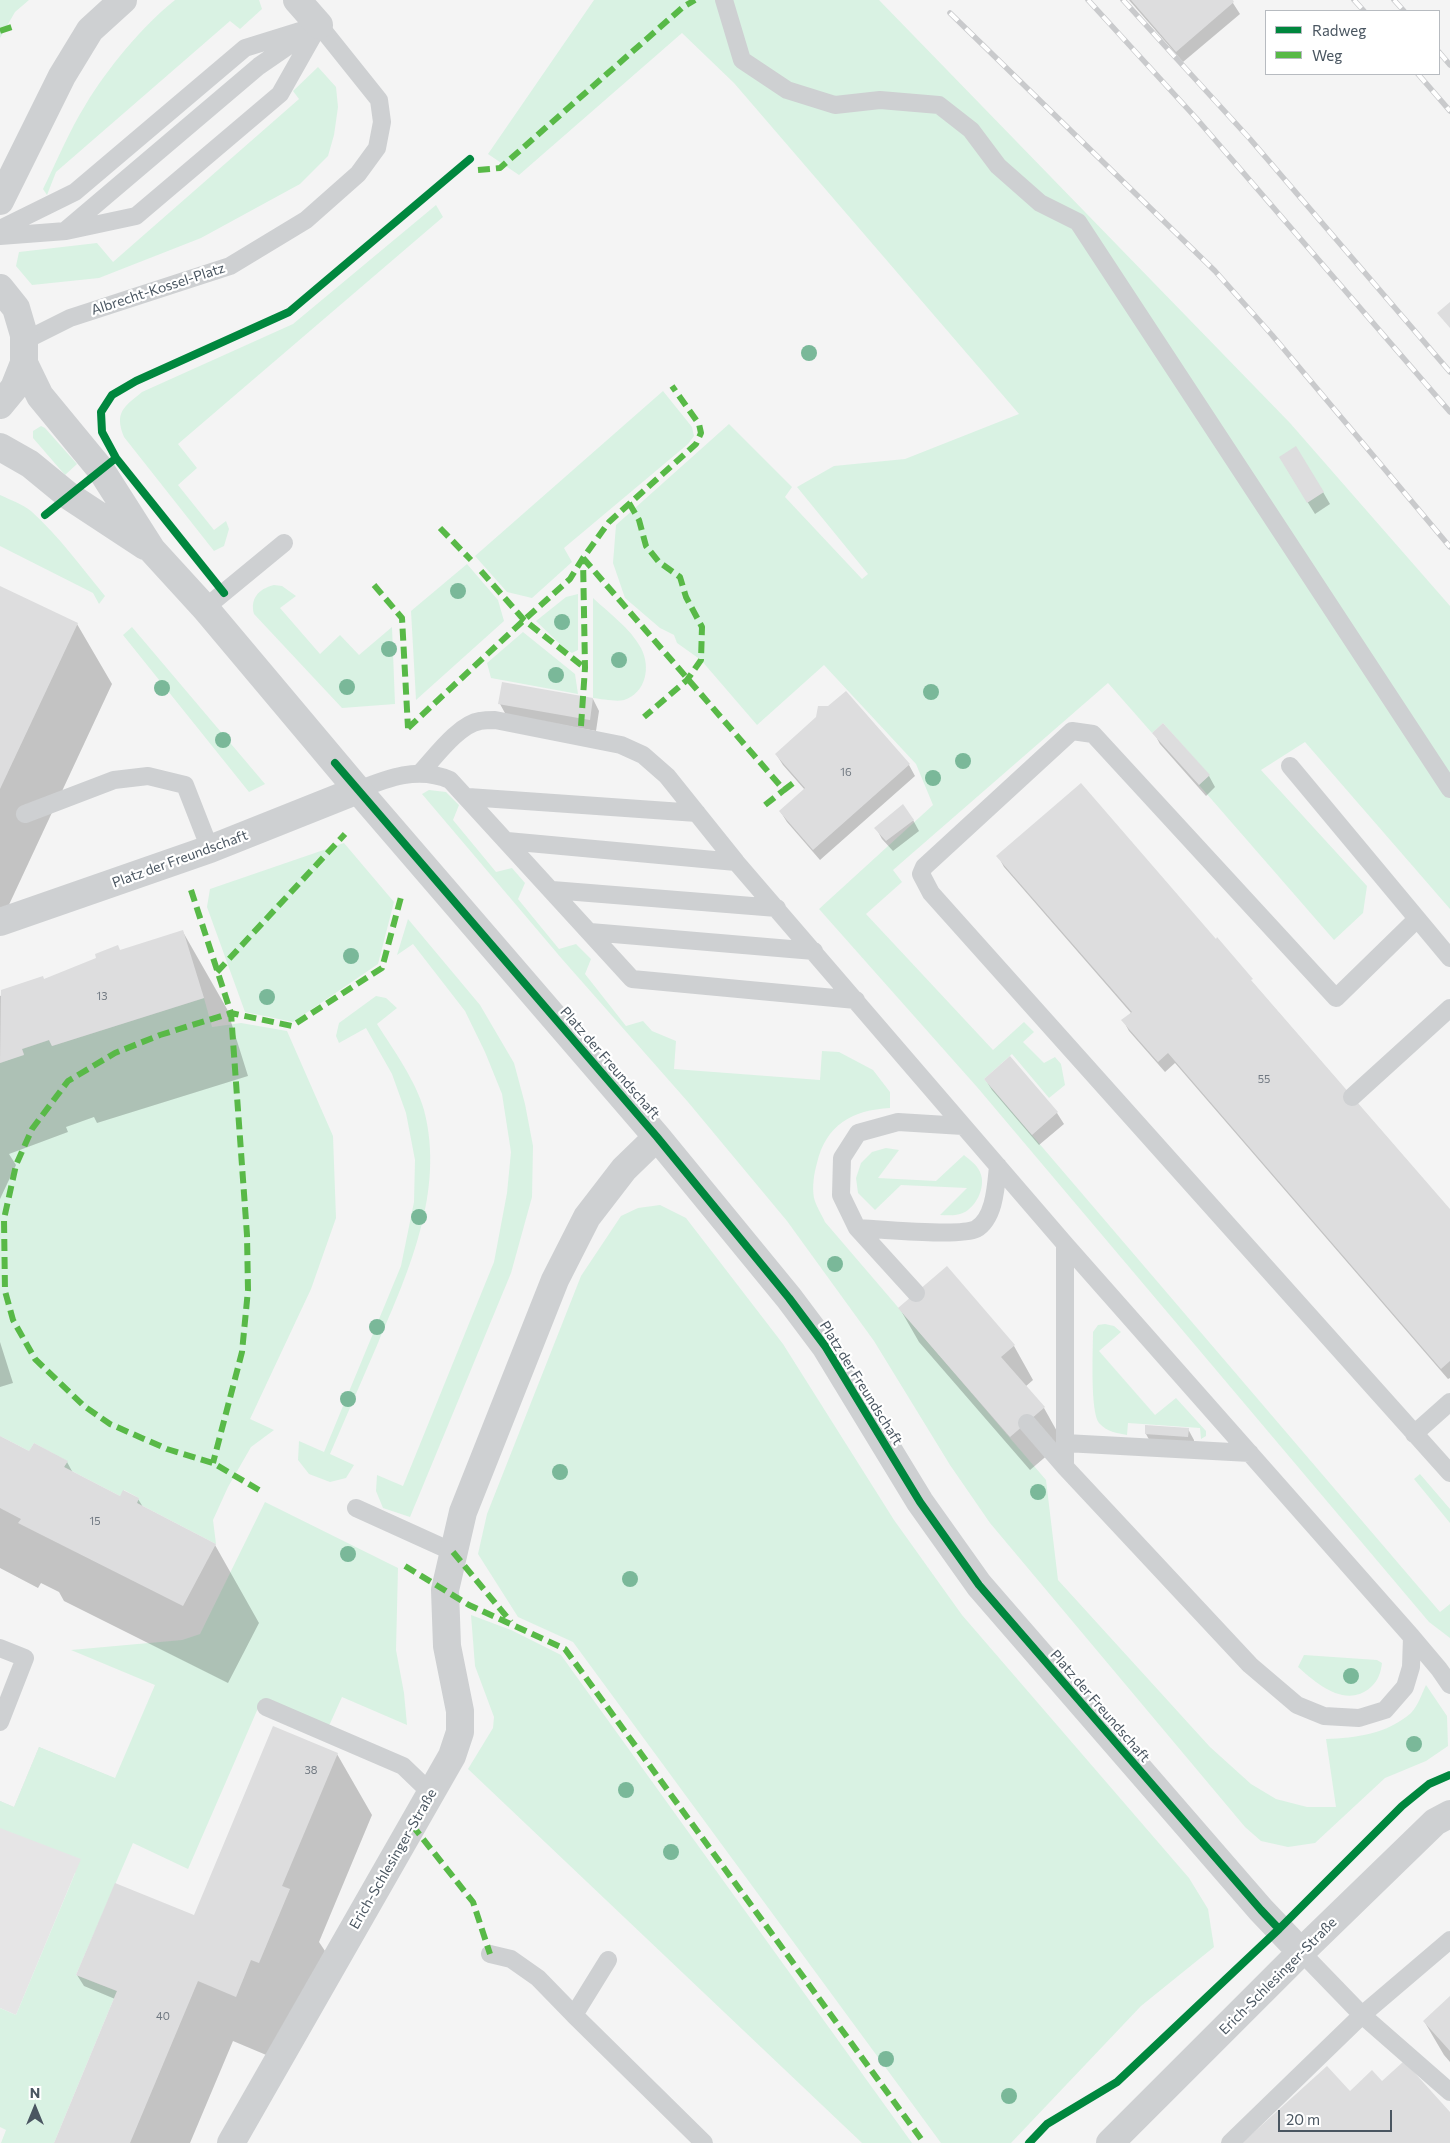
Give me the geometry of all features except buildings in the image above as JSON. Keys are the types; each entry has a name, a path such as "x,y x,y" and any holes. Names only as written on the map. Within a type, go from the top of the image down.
{"street":[{"path":"0,201 62,76 90,30 123,0"},
{"name":"Albrecht-Kossel-Platz","path":"297,0 319,25"},
{"name":"Platz der Freundschaft","path":"0,288 16,308 24,352 40,396 101,470 152,550 205,608 358,790 657,1137 789,1298 825,1346 920,1502 979,1585 1261,1910 1301,1952"},
{"path":"0,405 14,388 24,352"},
{"name":"Platz der Freundschaft","path":"0,447 30,464 69,496 152,550"},
{"name":"Platz der Freundschaft","path":"0,922 210,849 358,790"},
{"name":"Platz der Freundschaft","path":"453,1552 463,1512 555,1280 587,1217 624,1169 657,1137"},
{"name":"Erich-Schlesinger-Straße","path":"232,2143 452,1756 460,1732 460,1711 447,1646 445,1590 453,1552"},
{"name":"Erich-Schlesinger-Straße","path":"1110,2143 1301,1952 1435,1822 1450,1814"}],"lane":[{"path":"724,0 742,60 787,90 835,105 880,100 939,106 971,130 998,166 1040,203 1078,222 1450,789"},
{"path":"0,229 75,192 245,48 319,25"},
{"path":"66,231 259,66 319,25"},
{"path":"0,236 66,231 136,216 280,94 319,25"},
{"name":"Albrecht-Kossel-Platz","path":"24,352 70,318 230,266 306,220 358,174 377,148 382,122 379,100 319,25"},
{"path":"205,608 284,543"},
{"path":"421,772 468,725 479,720 496,720 621,745 643,755 667,776 736,862 963,1126 1412,1637 1450,1685"},
{"path":"1417,920 1336,998 1093,734 1072,731 924,867 921,874 931,893 1450,1473"},
{"path":"1290,766 1450,958"},
{"path":"358,790 389,778 421,772 436,774 450,780 468,797 632,978 856,1000"},
{"path":"25,814 114,780 148,776 185,785 210,849"},
{"path":"468,797 697,813"},
{"path":"508,841 736,862"},
{"path":"552,890 777,908"},
{"path":"590,932 814,951"},
{"path":"1352,1097 1450,1008"},
{"path":"916,1293 857,1228 841,1195 842,1158 858,1133 898,1122 963,1126"},
{"path":"857,1228 949,1233 976,1229 989,1214 996,1195 998,1166"},
{"path":"1065,1244 1065,1467"},
{"path":"1414,1434 1450,1402"},
{"path":"1027,1423 1065,1467 1250,1666 1297,1705 1324,1716 1359,1718 1385,1710 1405,1687 1411,1667 1412,1637"},
{"path":"1065,1443 1250,1453"},
{"path":"356,1508 453,1552"},
{"path":"0,1648 25,1658 0,1722"},
{"path":"266,1707 403,1766 430,1792"},
{"path":"1230,2143 1362,2015 1450,1940"},
{"path":"1301,1952 1362,2015 1450,2092"},
{"path":"490,1954 511,1959 538,1978 704,2143"},
{"path":"574,2015 608,1960"}],"shaded area":[{"path":"39,1747 153,1794 115,1883 75,1873 16,2015 0,2008 0,1801 14,1807"}],"green space":[{"path":"0,0 29,0 15,12 0,38"},
{"path":"175,0 259,0 262,9 240,29 230,21 56,172 47,195 43,189 74,125 95,91 115,62 138,35"},
{"path":"594,0 879,0 1290,423 1450,606 1450,909 1305,742 1261,770 1367,886 1363,913 1334,940 1199,785 1209,775 1163,723 1152,733 1108,683 893,870 902,882 866,914 993,1050 1024,1022 1034,1032 1023,1042 1044,1063 1055,1057 1061,1064 1065,1085 1049,1098 1012,1054 984,1079 1440,1612 1450,1604 1450,1638 1429,1622 977,1087 819,909 933,805 916,764 824,665 757,725 701,660 677,643 674,635 660,628 625,598 613,563 616,525 729,424 792,487 785,497 862,579 868,574 797,487 834,466 905,459 1019,414 734,83 682,33 519,175 488,154"},
{"path":"318,67 336,87 338,107 334,135 328,156 300,184 201,238 99,278 32,285 16,266 19,252 97,243 113,262 299,99 293,91"},
{"path":"436,205 443,217 178,444 197,468 178,485 214,530 226,521 229,529 224,546 214,551 124,437 120,422 126,406 142,392 293,324"},
{"path":"663,391 692,427 694,436 688,444 564,548 572,562 532,598 507,592 475,556"},
{"path":"41,426 45,428 77,464 65,475 33,438 33,431"},
{"path":"0,495 31,511 51,531 105,596 99,604 93,593 0,546"},
{"path":"467,564 498,600 504,621 416,700 411,611"},
{"path":"274,585 282,586 296,596 280,608 320,654 340,635 359,655 392,627 395,704 342,708 254,614 253,604 256,595"},
{"path":"578,594 578,650 572,653 564,648 536,621 566,597"},
{"path":"593,598 631,634 644,655 646,671 642,685 631,697 621,701 593,698"},
{"path":"132,627 265,784 249,792 123,635"},
{"path":"523,632 575,674 578,694 491,678 487,663"},
{"path":"429,790 446,792 459,805 453,820 496,872 512,868 525,883 518,899 559,949 576,944 591,959 585,974 626,1026 643,1021 652,1031 676,1041 674,1069 820,1080 822,1051 839,1052 873,1070 890,1092 890,1108 876,1109 853,1116 834,1129 827,1139 821,1150 813,1185 815,1201 825,1222 1046,1480 1058,1580 1210,1747 1251,1784 1276,1799 1307,1807 1336,1807 1326,1739 1371,1734 1392,1726 1411,1713 1426,1685 1447,1716 1448,1746 1426,1761 1385,1778 1315,1843 1288,1847 1261,1841 1245,1827 990,1523 950,1465 874,1341 787,1221 688,1102 562,959 422,794"},
{"path":"344,843 394,902 378,964 293,1022 245,1012 207,907 210,889"},
{"path":"408,919 480,1005 514,1063 525,1104 533,1146 532,1197 511,1273 410,1517 383,1508 376,1491 377,1475 403,1486 494,1262 507,1193 511,1152 502,1094 485,1052 465,1011 413,944 397,955"},
{"path":"376,996 386,998 397,1008 377,1024 416,1088 424,1110 429,1140 430,1170 421,1230 412,1259 390,1316 330,1454 354,1465 346,1478 330,1482 309,1474 298,1460 299,1441 324,1452 401,1266 414,1202 415,1160 406,1113 392,1074 366,1028 339,1043 336,1036 339,1023"},
{"path":"204,998 212,1027 241,1023 287,1031 333,1136 336,1218 311,1289 250,1419 274,1430 251,1447 228,1487 213,1520 216,1544 137,1503 139,1498 124,1490 120,1496 64,1467 67,1461 34,1443 29,1451 0,1436 0,1063 24,1054 22,1049 49,1040 52,1046"},
{"path":"886,1148 899,1150 878,1178 936,1181 964,1155 975,1165 982,1178 981,1191 975,1203 960,1214 940,1215 967,1188 901,1185 875,1210 858,1193 856,1178 861,1163 872,1152"},
{"path":"660,1205 686,1218 783,1344 894,1520 962,1615 1189,1878 1208,1909 1214,1947 1141,2006 1011,2143 941,2143 573,1642 518,1617 478,1554 487,1514 581,1276 621,1216 638,1208"},
{"path":"1098,1325 1114,1326 1121,1332 1099,1351 1155,1415 1176,1398 1206,1431 1206,1436 1201,1439 1200,1428 1128,1423 1127,1435 1109,1430 1099,1423 1096,1416 1093,1394 1093,1332"},
{"path":"1420,1474 1450,1509 1450,1523 1414,1479"},
{"path":"265,1502 398,1568 396,1650 404,1693 407,1725 342,1697 328,1728 262,1699 188,1869 133,1843 76,1975 117,1991 54,2143 1,2143 6,2130 0,2127 0,2008 16,2015 81,1859 0,1828 0,1801 14,1807 39,1747 115,1778 155,1685 71,1650 182,1640 200,1634"},
{"path":"471,1615 511,1630 561,1655 912,2143 862,2143 468,1769 493,1728 494,1717 475,1666"},
{"path":"1304,1655 1377,1660 1382,1663 1381,1670 1376,1682 1371,1687 1352,1696 1342,1695 1323,1687 1298,1667"}],"railway":[{"path":"1088,0 1196,118 1450,412"},
{"path":"1123,0 1250,139 1450,372"},
{"path":"1354,0 1363,10"},
{"path":"1394,0 1403,10"},
{"path":"950,13 1215,271 1272,335 1450,547"},
{"path":"1440,53 1450,65"},
{"path":"1419,75 1450,111"}],"marked path":[{"path":"478,170 500,168 683,7 695,0"},
{"path":"0,31 15,26"},
{"path":"408,728 570,579 609,522 696,444 701,433 699,424 672,386"},
{"path":"629,503 639,520 646,546 659,562 680,577 686,597 702,627 701,660 687,680 644,717"},
{"path":"440,528 471,560"},
{"path":"583,558 784,790 797,780"},
{"path":"581,726 585,668 583,558"},
{"path":"481,571 524,620 585,668"},
{"path":"374,585 402,618 408,728"},
{"path":"765,805 784,790"},
{"path":"217,972 345,834"},
{"path":"191,890 231,1013 247,1235 248,1290 242,1352 213,1463"},
{"path":"259,1490 213,1463 167,1449 110,1424 84,1406 35,1359 13,1320 5,1291 4,1219 16,1165 32,1129 68,1081 115,1053 160,1035 231,1013 292,1026 382,968 401,897"},
{"path":"453,1552 511,1622"},
{"path":"405,1566 469,1605 565,1649 924,2143"},
{"path":"412,1825 473,1902 490,1954"}],"cycle path":[{"path":"224,593 116,458 102,432 101,412 112,395 136,381 289,312 470,159"},
{"path":"45,515 116,458"},
{"path":"335,763 657,1137 789,1298 825,1346 920,1502 979,1585 1279,1929"},
{"path":"1029,2143 1047,2124 1117,2082 1279,1929 1402,1806 1429,1784 1450,1775"}]}
